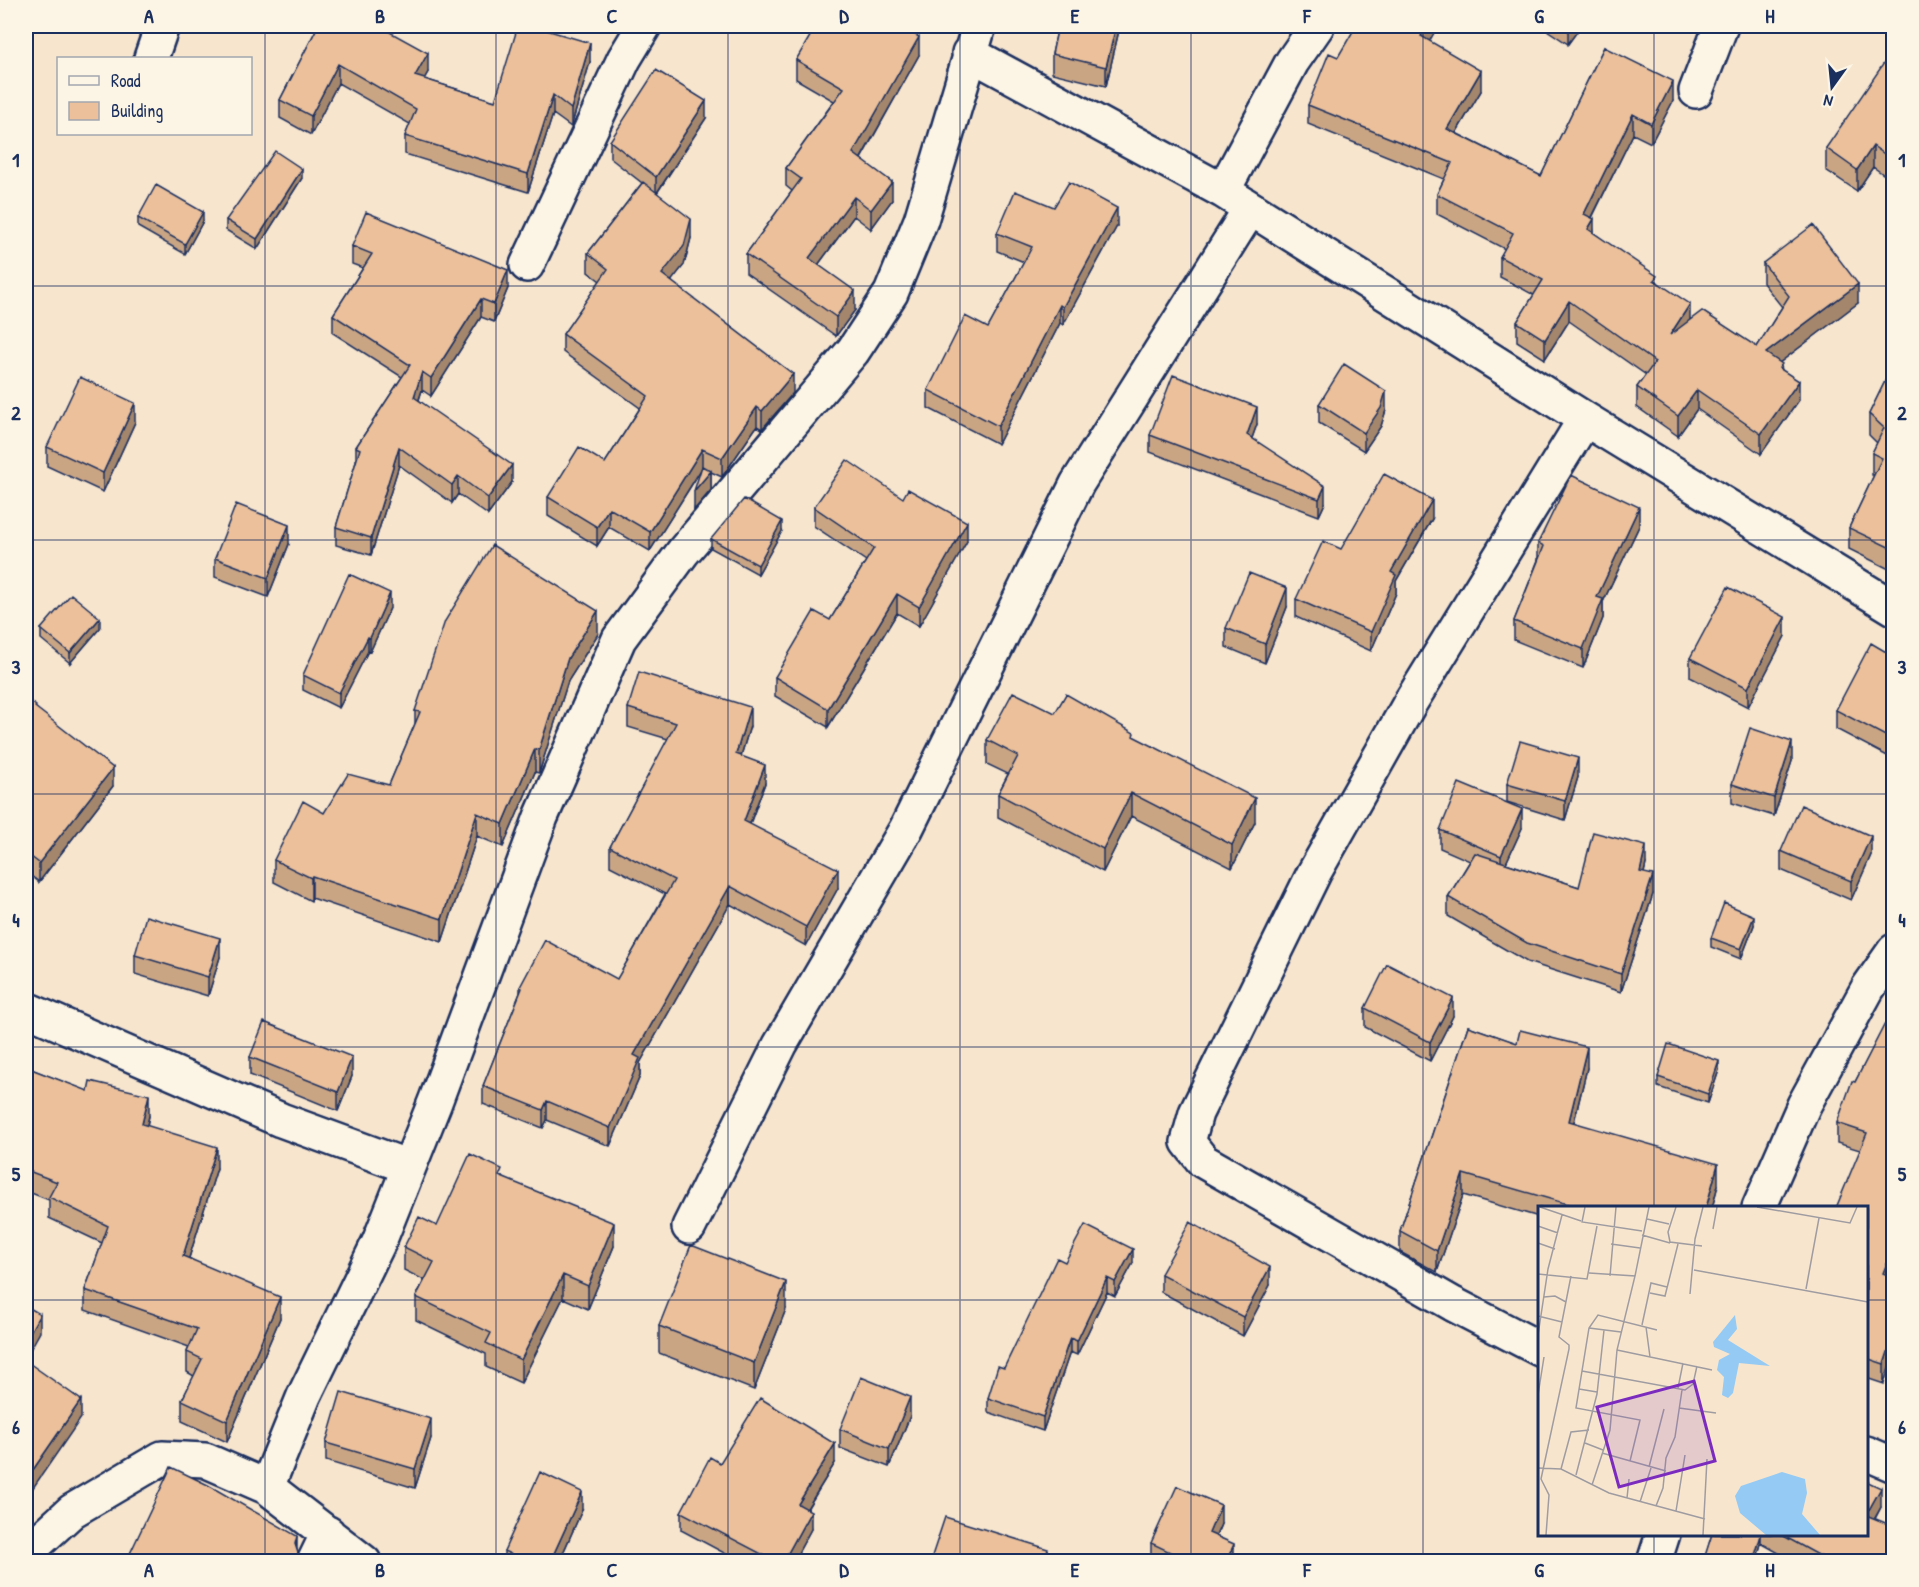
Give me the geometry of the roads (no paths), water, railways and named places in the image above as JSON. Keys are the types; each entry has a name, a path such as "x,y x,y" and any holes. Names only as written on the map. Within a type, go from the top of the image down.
{"street":[{"path":"151,57 162,26"},
{"path":"527,265 624,59 644,26"},
{"path":"1223,191 1292,62 1317,26"},
{"path":"1696,91 1721,26"},
{"path":"267,1487 304,1396 379,1242 435,1102 541,817 619,639 683,552 853,351 891,293 921,220 974,39 1223,191 1585,419 1893,608"},
{"path":"689,1227 780,1046 906,829 1077,484 1250,209"},
{"path":"1538,1348 1453,1304 1203,1161 1188,1142 1196,1113 1314,873 1410,703 1585,419"},
{"path":"1760,1206 1804,1105 1868,988 1893,951"},
{"path":"26,1008 281,1120 409,1167"},
{"path":"1868,1454 1893,1465"},
{"path":"26,1553 72,1511 162,1458 205,1460 267,1487 364,1562"},
{"path":"314,1562 328,1533"},
{"path":"1654,1562 1662,1536"}]}
